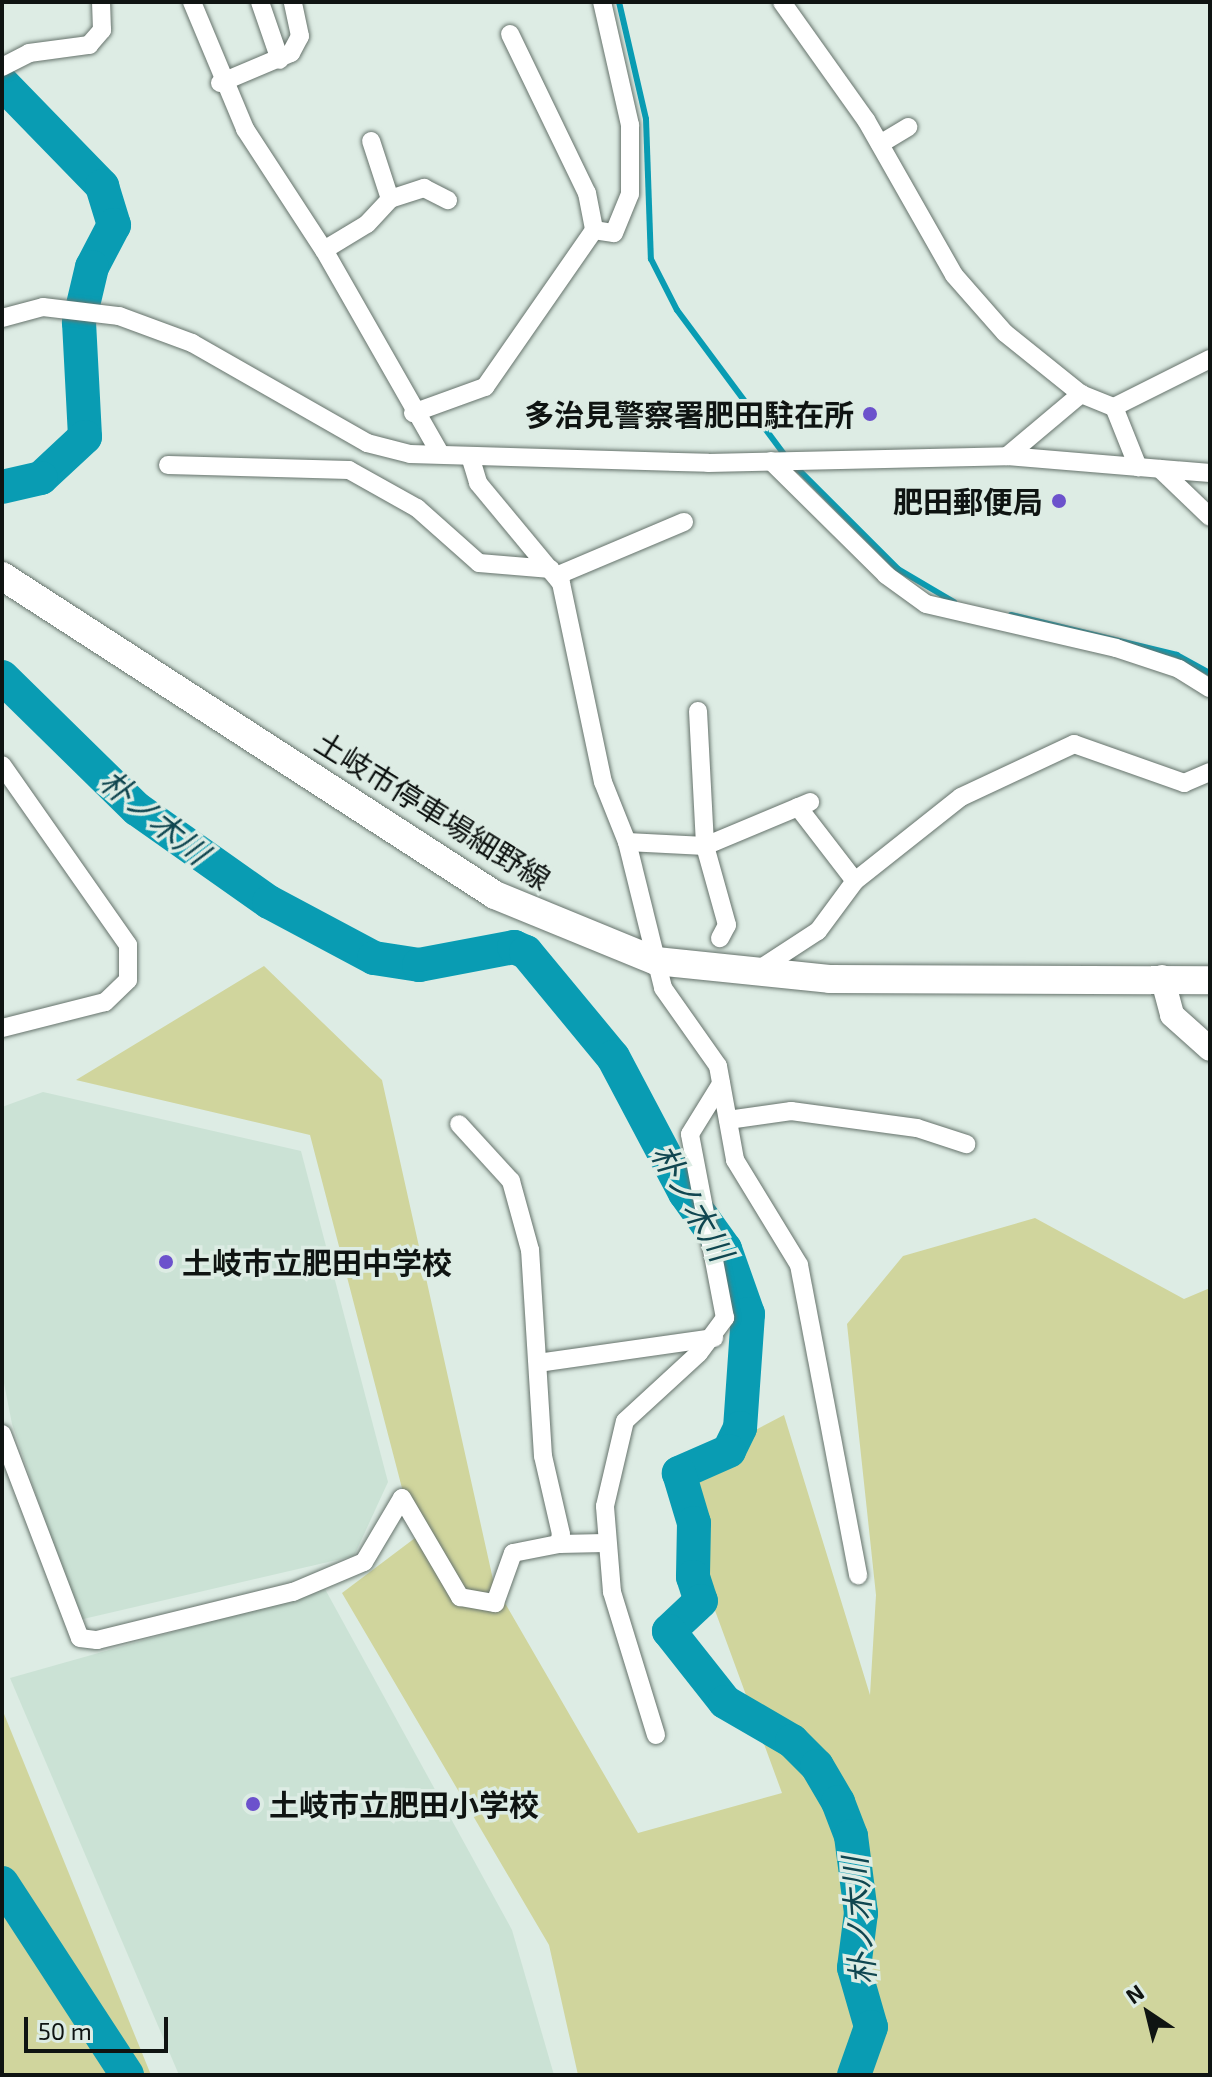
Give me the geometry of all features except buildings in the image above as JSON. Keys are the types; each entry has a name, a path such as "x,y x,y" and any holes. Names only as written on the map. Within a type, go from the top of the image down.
{"main road":[{"name":"土岐市停車場細野線","path":"2,576 495,895 656,961 753,974 1210,980"},
{"path":"1162,977 1172,1015 1210,1049"}],"street":[{"path":"2,67 29,53 89,45 102,30 101,2"},
{"path":"192,2 220,83 324,250 413,413 439,452"},
{"path":"260,2 280,60"},
{"path":"220,83 280,60 300,36 293,2"},
{"path":"594,230 614,233 632,175 622,70 602,2"},
{"path":"782,2 880,144 954,275 1005,333 1081,394 1114,407 1138,467"},
{"path":"413,413 493,379 594,230 587,193 510,34"},
{"path":"880,144 908,127"},
{"path":"371,141 390,199"},
{"path":"324,250 390,199 424,188 448,200"},
{"path":"2,318 43,307 119,316 192,343 367,443 470,456 773,460 1007,456 1210,473"},
{"path":"1114,407 1210,359"},
{"path":"1007,456 1081,394"},
{"path":"470,456 478,483 553,573 569,605 603,782 627,842 656,961 670,1004 709,1049 721,1084 735,1160 799,1265 858,1575"},
{"path":"773,460 886,575 926,604 1116,648 1179,669 1210,688"},
{"path":"168,465 349,470 417,508 479,563 553,573 684,522"},
{"path":"1160,469 1210,517"},
{"path":"698,711 705,846 727,925 720,938"},
{"path":"753,974 818,931 855,881 961,797 1074,744 1184,783 1210,772"},
{"path":"2,765 128,945 128,980 105,1002 2,1028"},
{"path":"627,842 705,846 804,805 855,881"},
{"path":"656,1735 605,1543 625,1421 714,1338 725,1318 690,1134 721,1084"},
{"path":"728,1120 791,1111 917,1128 966,1144"},
{"path":"459,1124 511,1181 530,1250 543,1456 559,1544"},
{"path":"538,1363 714,1338"},
{"path":"2,1434 6,1456 72,1628 97,1640 293,1592 364,1562 402,1498 460,1597 479,1604 499,1598 513,1553 559,1544 605,1543"}],"shaded area":[{"name":"土岐市立肥田中学校","path":"43,1092 301,1151 388,1482 354,1556 79,1620 12,1424 2,1373 2,1107"},
{"name":"土岐市立肥田小学校","path":"325,1589 512,1930 554,2075 179,2075 10,1678"}],"green space":[{"path":"264,966 382,1080 494,1584 638,1833 782,1793 666,1477 784,1415 870,1695 876,1595 847,1324 903,1256 1035,1218 1184,1299 1210,1288 1210,2075 578,2075 549,1945 342,1593 415,1538 310,1135 76,1080"},
{"path":"2,1709 151,2075 2,2075"}],"waterway":[{"path":"619,2 646,119 651,259 677,310 786,457"},
{"name":"朴ノ木川","path":"2,83 102,186 114,225 92,267 79,322 85,437 41,478 2,487"},
{"path":"794,465 898,569 954,602"},
{"path":"1011,615 1177,655 1210,673"},
{"name":"朴ノ木川","path":"2,677 137,809 269,902 374,958 419,965 514,947 526,952 613,1057 685,1193 725,1249 748,1314 740,1428 729,1451 679,1473 694,1523 693,1577 701,1601 669,1631 725,1702 792,1741 817,1766 838,1802 851,1836 861,1913 854,1968 871,2027 854,2075"},
{"path":"2,1883 127,2075"}],"place":[{"name":"多治見警察署肥田駐在所","path":"870,414"},
{"name":"肥田郵便局","path":"1059,501"},
{"name":"土岐市立肥田中学校","path":"166,1262"},
{"name":"土岐市立肥田小学校","path":"253,1804"}]}
